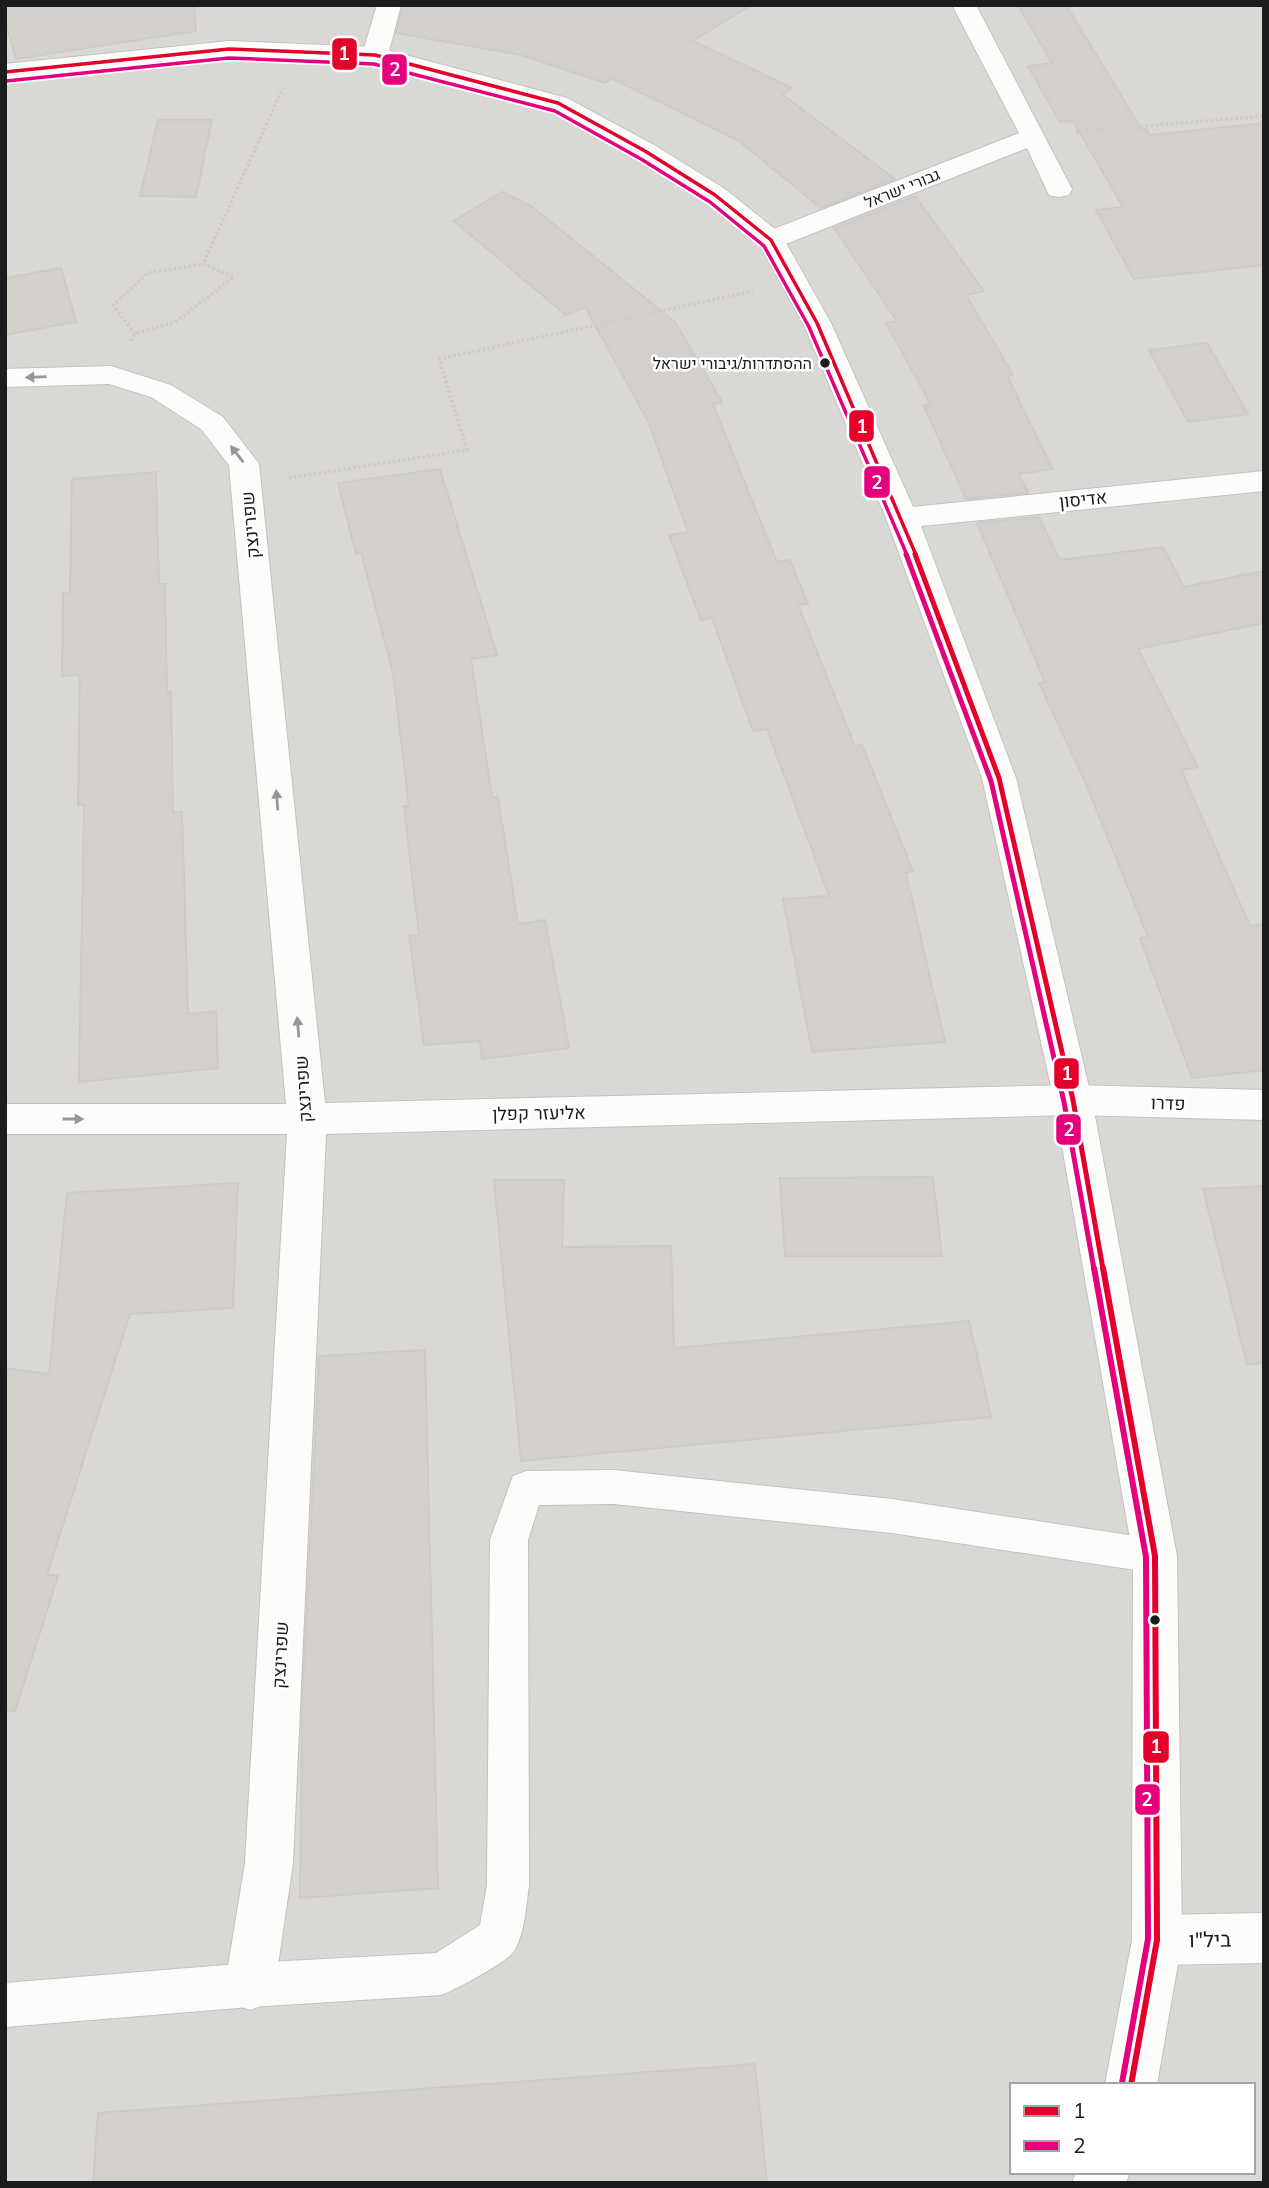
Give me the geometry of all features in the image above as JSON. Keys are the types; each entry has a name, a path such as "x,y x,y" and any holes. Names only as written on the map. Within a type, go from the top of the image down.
{"street":[{"path":"375,55 389,5"},
{"path":"964,5 1034,136 1059,189"},
{"path":"5,72 229,49 375,55 558,103 645,151 715,195 771,240 817,323 902,518 999,778 1073,1100 1155,1556 1157,1940 1131,2083"},
{"name":"גבורי ישראל","path":"771,240 1034,136"},
{"name":"שפרינצק","path":"5,378 111,375 161,391 212,423 244,464 307,1119 269,1863 250,1985"},
{"name":"אדיסון","path":"902,518 1264,481"},
{"name":"אליעזר קפלן","path":"5,1119 307,1119 1073,1100"},
{"name":"פדרו","path":"1073,1100 1264,1105"},
{"name":"ביל\"ו","path":"1157,1940 1264,1938"}],"lane":[{"path":"5,2006 250,1985 441,1974 499,1938 508,1885 509,1540 526,1488 614,1487 892,1516 1155,1556"}],"path":[{"path":"203,264 299,52"},
{"path":"1034,136 1264,116"},
{"path":"111,375 135,334 175,321 234,277 203,264 148,273 113,305 135,334"},
{"path":"247,485 467,450 439,359 794,282"}],"shaded area":[{"path":"5,5 1264,5 1264,2183 5,2183"}],"building":[{"path":"5,5 194,5 196,31 16,59 5,20"},
{"path":"403,5 751,5 693,41 792,88 782,94 895,179 821,208 739,141 611,78 605,83 521,55 396,33"},
{"path":"1018,5 1066,5 1142,130 1146,129 1149,135 1264,123 1264,265 1134,279 1096,210 1123,207 1073,121 1060,122 1028,66 1052,63"},
{"path":"158,120 212,120 196,197 140,196"},
{"path":"502,192 531,206 675,322 722,402 713,404 777,562 790,560 808,604 798,605 855,746 862,745 913,871 906,873 945,1042 812,1052 783,899 829,896 767,729 753,731 712,618 701,620 669,535 688,532 648,421 585,307 566,315 454,221"},
{"path":"915,196 984,291 966,295 1013,375 1007,376 1053,469 1019,474 1028,493 966,499 924,406 931,405 886,323 897,321 834,228"},
{"path":"61,268 76,322 5,335 5,278"},
{"path":"1207,343 1248,414 1188,422 1149,350"},
{"path":"440,469 497,655 471,659 492,797 498,797 518,924 545,920 569,1048 482,1059 480,1041 424,1045 409,936 419,935 404,806 409,806 393,673 361,553 356,554 338,483"},
{"path":"156,472 159,584 165,584 167,692 171,692 173,812 182,812 188,1014 216,1011 218,1068 79,1082 84,805 78,805 80,675 62,676 63,593 70,592 72,479"},
{"path":"1039,517 1060,560 1163,547 1184,587 1264,571 1264,623 1138,649 1198,767 1181,770 1250,926 1264,924 1264,1070 1192,1078 1140,938 1148,937 1086,784 1039,683 1045,682 977,523"},
{"path":"933,1177 942,1256 785,1256 780,1178"},
{"path":"494,1180 564,1180 562,1247 671,1246 674,1348 969,1321 991,1417 521,1461"},
{"path":"238,1183 233,1308 130,1314 47,1575 58,1576 15,1711 5,1710 5,1368 49,1374 67,1193"},
{"path":"1264,1186 1264,1363 1247,1365 1203,1189"},
{"path":"425,1350 438,1888 300,1898 302,1711 319,1356"},
{"path":"755,2064 767,2183 93,2183 98,2113"}],"transit line":[{"name":"1","path":"5,72 229,49 375,55 558,103 645,151 715,195 771,240 817,323 902,518 999,778 1073,1100 1155,1556 1157,1940 1131,2083"},
{"name":"2","path":"6,81 229,58 374,64 555,111 641,159 710,202 764,246 809,327 894,521 991,781 1064,1102 1146,1557 1148,1939 1122,2083"}],"place":[{"name":"ההסתדרות/גיבורי ישראל","path":"825,363"}]}
